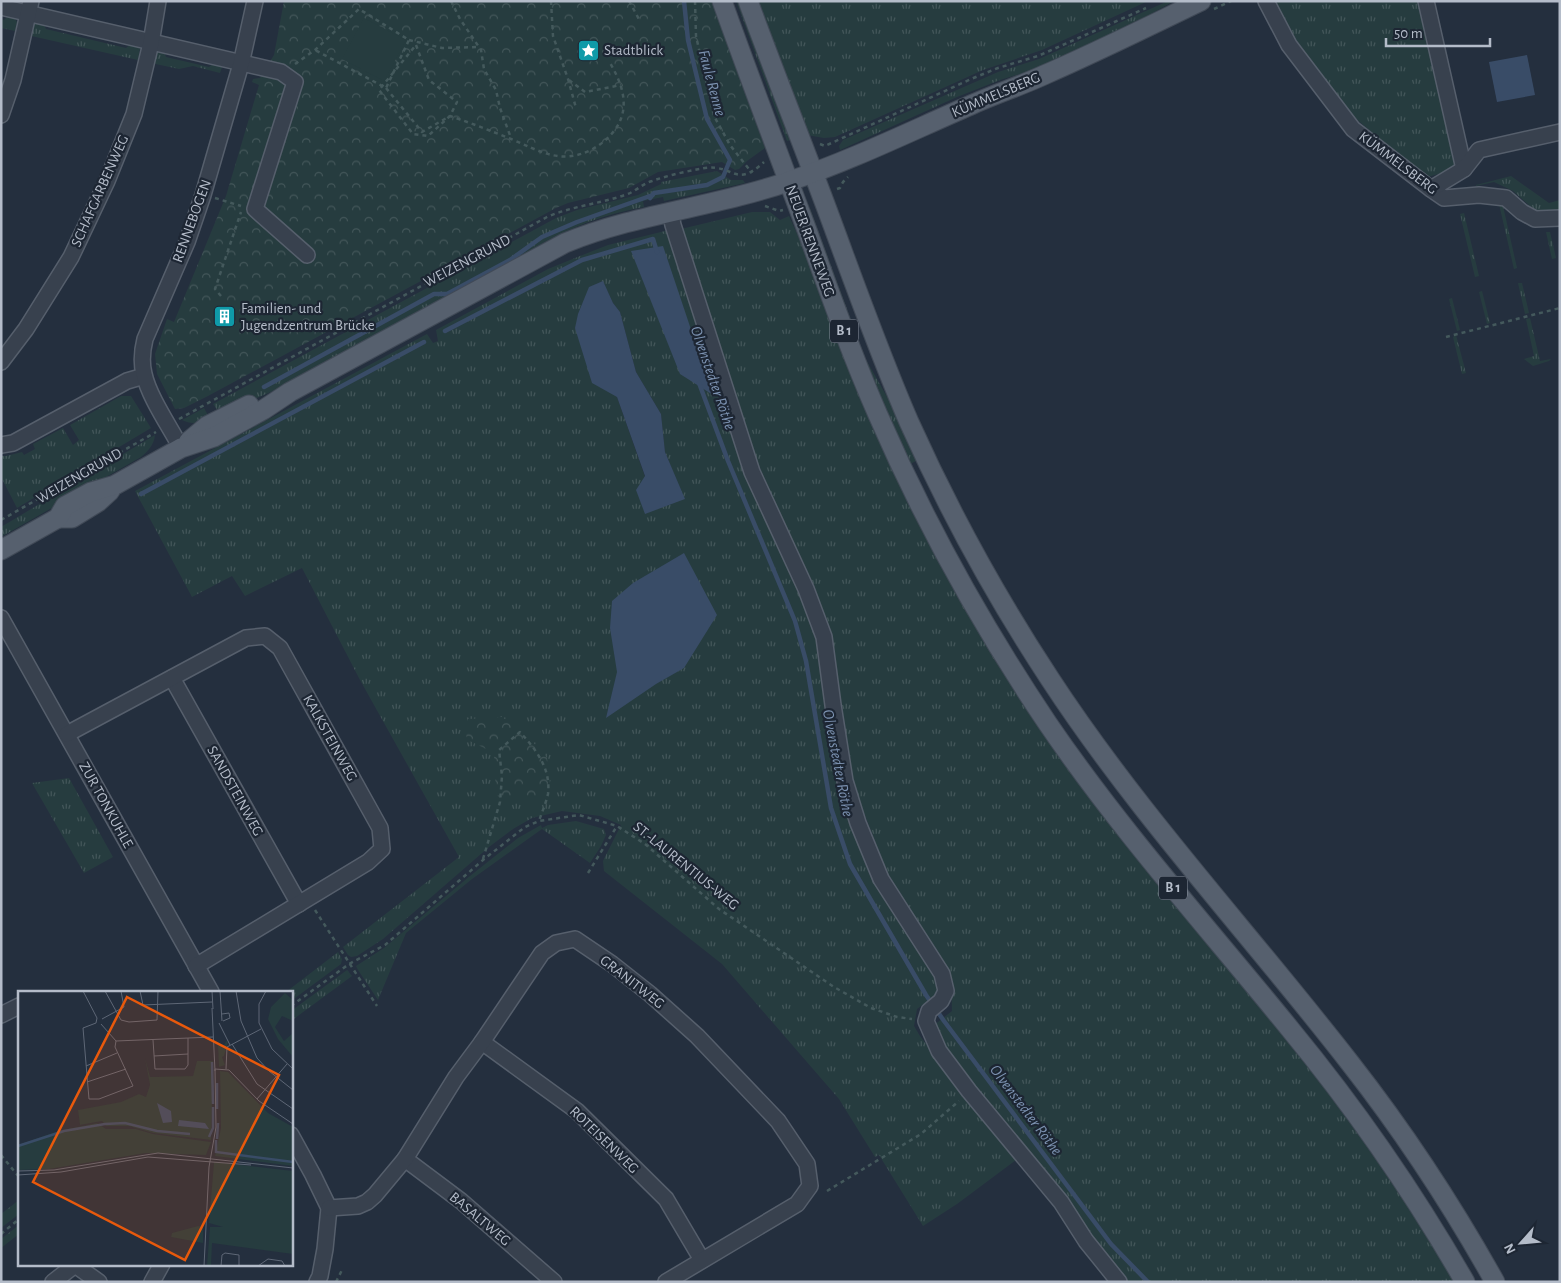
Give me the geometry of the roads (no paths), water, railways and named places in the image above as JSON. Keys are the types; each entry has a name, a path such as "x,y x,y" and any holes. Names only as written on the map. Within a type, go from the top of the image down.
{"main road":[{"name":"NEUER RENNEWEG","path":"722,1 854,359 877,415 906,478 952,568 982,620 1062,744 1126,830 1292,1032 1341,1095 1404,1183 1465,1282"},
{"name":"NEUER RENNEWEG","path":"748,1 872,334 903,408 928,464 961,529 1011,618 1077,718 1125,786 1368,1086 1432,1178 1466,1231 1495,1282"},
{"name":"KÜMMELSBERG","path":"788,182 854,157 973,104 1042,76 1127,38 1201,1"},
{"name":"WEIZENGRUND","path":"1,550 58,518 72,518 98,502 115,485 182,448 207,426 264,398 290,392 565,243 607,227 750,194 788,182"}],"street":[{"name":"SCHAFGARBENWEG","path":"1,362 26,329 71,257 107,181 134,114 151,42 158,1"},
{"name":"RENNEBOGEN","path":"182,448 150,392 144,376 142,353 145,339 187,242 203,194 241,64 255,1"},
{"name":"KÜMMELSBERG","path":"1266,1 1290,45 1353,129 1431,189 1444,198 1479,195 1506,198 1522,212 1536,219 1560,218"},
{"path":"1426,1 1464,169"},
{"path":"1,7 29,7 151,42 281,72 295,82 255,209 307,255"},
{"path":"1,115 13,80 29,7"},
{"path":"1431,189 1464,169 1479,150 1560,132"},
{"path":"670,212 752,472 806,589 824,637 845,781 858,823 880,879 942,974 946,991 941,1001 928,1016 939,1051 969,1092 1061,1202 1086,1241 1119,1282"},
{"path":"1,445 13,444 127,381 144,376"},
{"name":"ZUR TONKUHLE","path":"1,618 209,991"},
{"name":"KALKSTEINWEG","path":"67,734 246,638 265,636 280,648 380,828 382,849 368,862 196,966"},
{"name":"SANDSTEINWEG","path":"172,678 303,901"},
{"name":"GRANITWEG","path":"329,1208 358,1206 367,1202 375,1195 405,1159 456,1077 542,953 556,944 575,939 612,964 650,994 697,1036 778,1121 807,1164 810,1186 797,1204 666,1282"},
{"path":"1,1015 18,1006"},
{"name":"ROTEISENWEG","path":"482,1042 577,1111 666,1199 702,1260"},
{"path":"292,1137 314,1175 329,1208 325,1248 320,1276 317,1282"},
{"name":"BASALTWEG","path":"405,1159 461,1201 554,1282"},
{"path":"53,1282 73,1266"},
{"path":"75,1266 99,1282"},
{"path":"152,1282 161,1266"}],"water":[{"path":"1527,55 1535,95 1497,102 1489,62"},
{"path":"663,246 713,395 680,374 631,251"},
{"path":"603,281 613,303 620,312 636,372 661,414 665,452 685,499 645,514 636,490 645,476 617,397 592,383 575,328 578,314 589,287"},
{"path":"684,553 717,615 684,668 656,684 606,718 617,672 610,628 612,601 633,583"}],"waterway":[{"name":"Faule Renne","path":"650,198 654,193 707,185 723,177 730,160 707,119 688,40 684,1"},
{"path":"264,387 434,294 447,294 510,260 542,237 577,222 650,196"},
{"path":"445,331 582,260 653,239 657,252"},
{"path":"141,494 424,342"},
{"name":"Olvenstedter Röthe","path":"699,383 728,461 795,621 806,661 831,808 850,864 926,995 944,1021 1111,1244 1148,1282"}],"place":[{"name":"Stadtblick","path":"588,50"},
{"name":"Familien- und Jugendzentrum Brücke","path":"225,317"}]}
